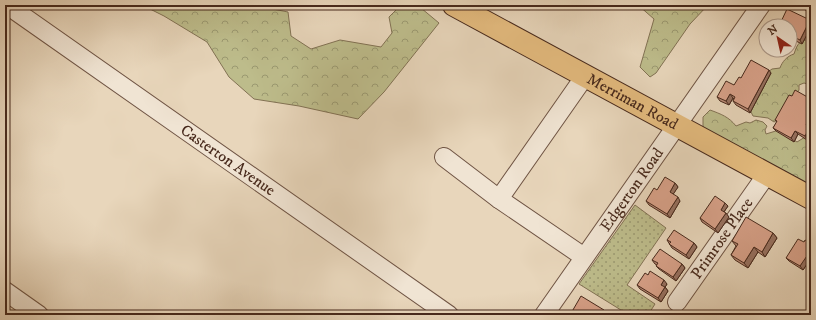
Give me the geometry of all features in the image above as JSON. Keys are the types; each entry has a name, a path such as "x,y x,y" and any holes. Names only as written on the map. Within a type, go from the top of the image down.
{"main road":[{"name":"Merriman Road","path":"454,5 811,198"}],"street":[{"name":"Casterton Avenue","path":"8,5 449,315"},
{"name":"Edgerton Road","path":"544,315 761,5"},
{"path":"499,199 585,76"},
{"path":"444,158 499,199 584,257"},
{"name":"Primrose Place","path":"677,302 767,174"},
{"path":"5,291 39,315"}],"green space":[{"path":"142,5 252,5 288,12 291,36 311,49 340,40 381,47 392,33 389,17 400,6 421,8 439,23 384,92 358,119 299,106 254,99 229,77 207,42 164,16"},
{"path":"638,5 708,5 690,24 656,73 650,77 640,67 654,19"},
{"path":"811,38 811,85 804,83 799,85 799,90 779,119 774,122 768,118 753,116 750,110 764,75 772,69 780,68 787,58 798,58 798,46 804,40"},
{"path":"710,110 731,120 736,126 756,120 763,122 767,126 765,130 766,134 779,130 797,142 805,137 811,138 811,192 703,129 703,117"},
{"path":"635,205 666,228 627,285 655,304 648,315 629,315 579,284"}],"building":[{"path":"800,5 811,5 811,11"},
{"path":"787,9 810,20 800,40 798,39 798,18 783,18"},
{"path":"751,60 769,70 748,109 733,101 735,97 730,94 726,101 717,97 726,81 734,85 739,77 741,78"},
{"path":"795,90 811,99 811,117 806,125 810,127 805,136 795,131 791,138 773,128 777,121 775,120 789,95 792,96"},
{"path":"665,177 675,183 670,192 678,197 667,214 646,201 654,188 657,190"},
{"path":"715,196 725,203 721,210 726,213 715,229 700,218"},
{"path":"746,217 773,233 762,252 754,247 744,263 731,255 738,244 732,241"},
{"path":"674,230 694,243 686,255 669,244 671,242 667,240"},
{"path":"798,239 811,243 811,250 800,266 786,258"},
{"path":"660,249 682,264 673,277 656,266 658,263 652,260"},
{"path":"650,271 664,280 661,285 665,287 658,298 637,285 645,273 648,275"},
{"path":"581,296 604,310 601,315 570,315"},
{"path":"653,311 659,315 650,315"}]}
